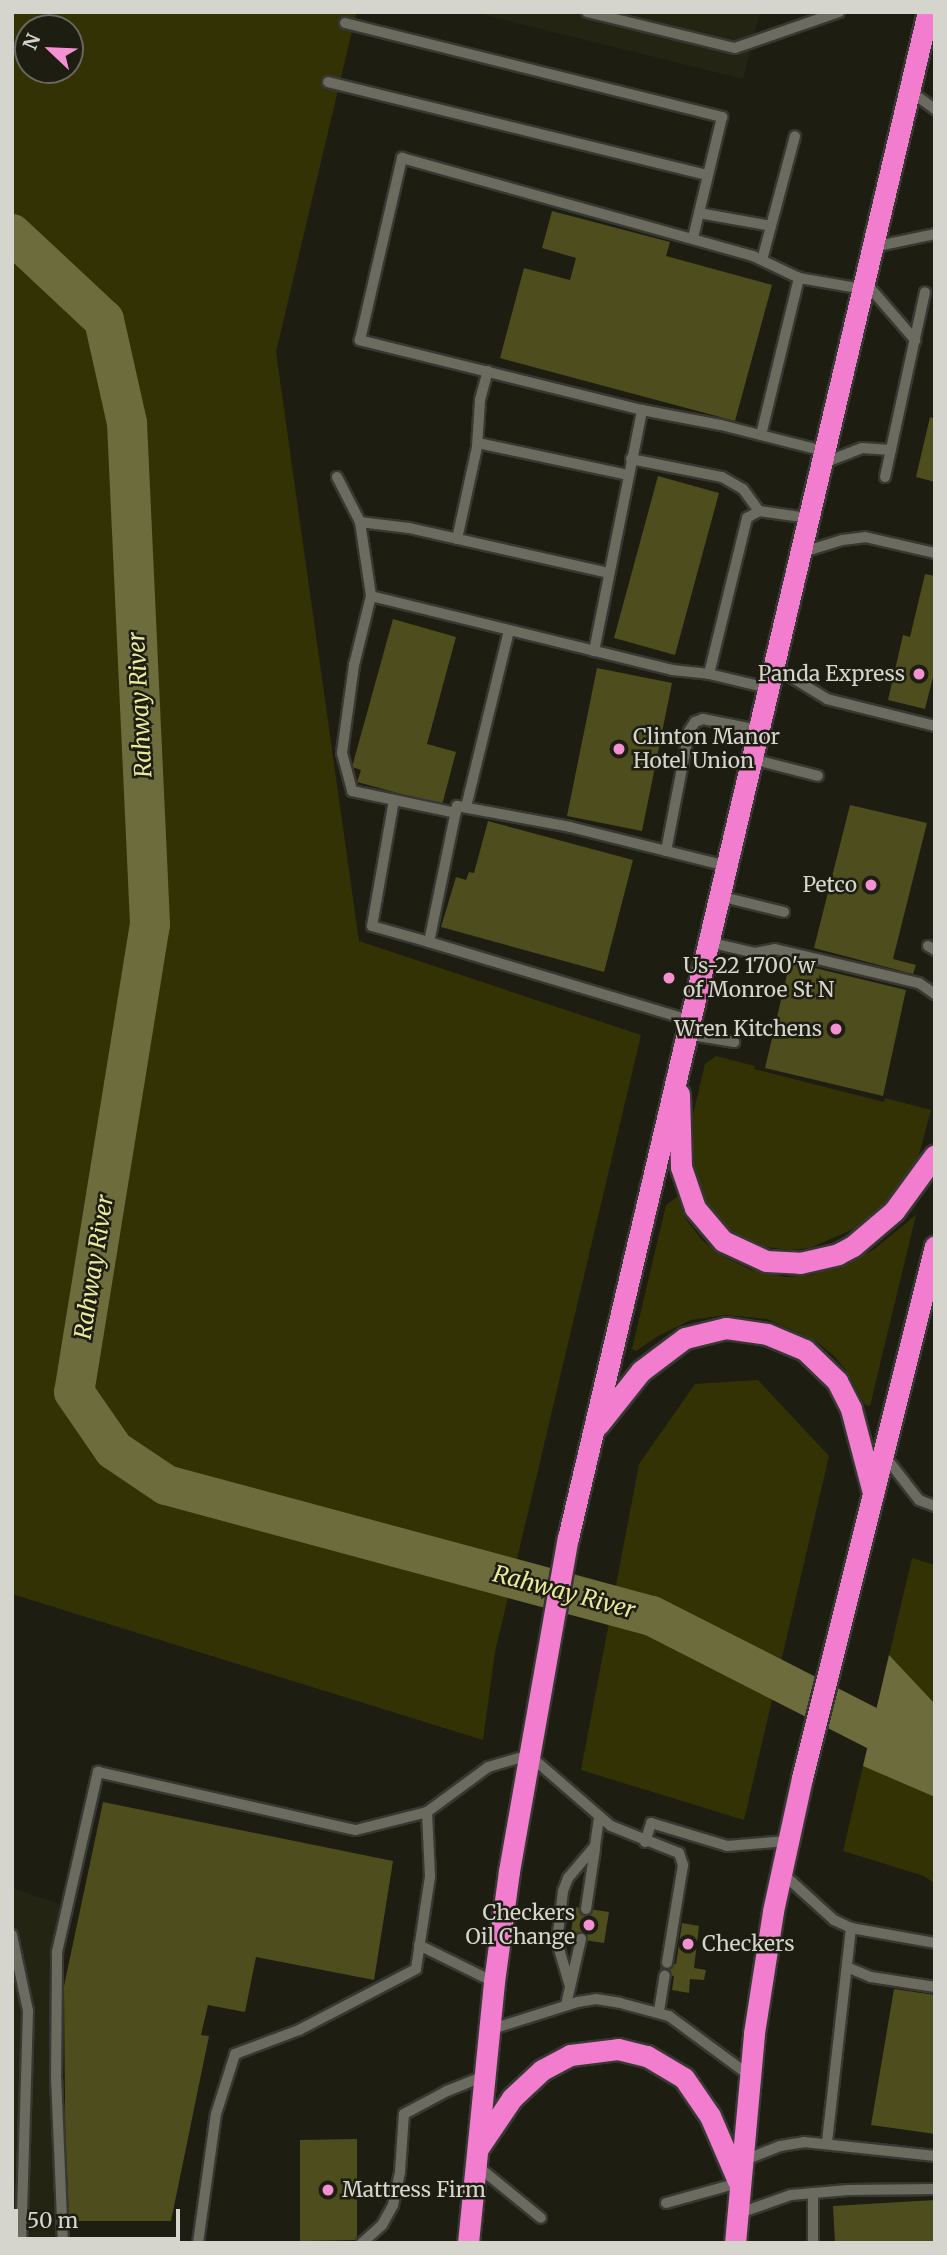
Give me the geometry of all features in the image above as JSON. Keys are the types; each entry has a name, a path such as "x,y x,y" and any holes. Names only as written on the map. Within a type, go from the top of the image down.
{"highway":[{"path":"468,2243 494,1982 529,1755 568,1538 589,1438 929,12"},
{"path":"679,1064 679,1150 690,1195 713,1231 749,1255 766,1261 800,1263 838,1254 853,1246 894,1211 935,1155"},
{"path":"735,2243 739,2172 765,1954 787,1842 932,1268 935,1246"},
{"path":"589,1438 628,1384 672,1346 712,1329 754,1331 781,1338 805,1350 837,1381 854,1417 874,1495"},
{"path":"475,2159 500,2114 542,2070 570,2055 601,2049 618,2049 647,2056 684,2078 703,2102 739,2172"}],"lane":[{"path":"587,12 735,48 839,12"},
{"path":"345,23 722,117 693,239"},
{"path":"328,82 708,175"},
{"path":"910,91 935,108"},
{"path":"762,260 796,136"},
{"path":"891,450 863,448 823,458 761,435 642,410 360,340 402,158 693,239 762,260 799,278 864,285 915,340"},
{"path":"699,212 771,226"},
{"path":"873,247 935,234"},
{"path":"761,435 799,278"},
{"path":"885,477 925,292"},
{"path":"457,540 477,447 481,400 488,371"},
{"path":"594,651 642,410"},
{"path":"477,447 478,443 628,475"},
{"path":"631,458 722,477 743,489 759,510"},
{"path":"337,477 360,522 371,596 354,665 342,753 352,791 570,827 726,866"},
{"path":"709,674 747,518 759,510 808,518"},
{"path":"360,522 409,528 609,573"},
{"path":"800,553 842,540 865,537 935,553"},
{"path":"371,596 672,670 709,674 768,688"},
{"path":"429,942 509,631"},
{"path":"773,666 827,699 935,726"},
{"path":"666,851 689,731 695,722 704,719 758,730"},
{"path":"751,759 818,776"},
{"path":"394,800 372,926 429,942 734,1042"},
{"path":"719,896 784,912"},
{"path":"708,942 755,953 775,949 919,983 935,994"},
{"path":"884,1455 919,1500 935,1506"},
{"path":"63,2243 56,2079 57,1952 98,1772 356,1830 427,1812 488,1767 529,1755 599,1818 645,1842 674,1849 683,1858 667,1963"},
{"path":"198,2243 216,2113 235,2054 299,2030 416,1969 430,1875 427,1812"},
{"path":"586,1909 599,1818"},
{"path":"645,1842 651,1823 727,1846 787,1842"},
{"path":"569,1983 557,1942 563,1891 568,1878 595,1846"},
{"path":"781,1872 834,1920 851,1928 935,1944"},
{"path":"827,2142 851,1928"},
{"path":"12,1935 28,2011 21,2243"},
{"path":"566,2005 581,1940"},
{"path":"419,1945 494,1982"},
{"path":"847,1968 872,1977 935,1987"},
{"path":"659,2011 665,1975"},
{"path":"489,2030 566,2005 596,1999 659,2011 750,2076"},
{"path":"362,2243 382,2225 393,2205 400,2172 404,2114 447,2091 484,2076"},
{"path":"666,2203 739,2172 792,2143 827,2142 935,2156"},
{"path":"475,2159 541,2218"},
{"path":"737,2214 781,2197 813,2193 935,2189"},
{"path":"813,2193 813,2243"}],"shaded area":[{"path":"12,12 356,14 276,352 359,941 641,1035 495,1652 483,1740 12,1594"},
{"path":"473,12 760,12 743,79"},
{"path":"716,1056 755,1066 754,1069 884,1102 885,1098 931,1110 919,1155 891,1201 865,1224 810,1248 790,1250 766,1247 731,1231 705,1202 692,1174 689,1131 705,1064"},
{"path":"678,1196 685,1218 702,1240 719,1254 751,1270 787,1277 811,1275 844,1264 873,1250 916,1215 870,1406 865,1405 848,1373 834,1356 816,1341 767,1319 726,1315 691,1320 658,1336 636,1351 632,1349 666,1205"},
{"path":"758,1380 829,1456 744,1820 581,1770 639,1464 695,1384"},
{"path":"912,1558 935,1565 935,1884 924,1876 843,1851"},
{"path":"889,1655 935,1704 935,1797 863,1766"},
{"path":"12,1888 59,1904 60,2243 12,2243"}],"building":[{"path":"552,211 670,242 666,256 772,285 735,421 500,358 524,268 570,280 576,258 542,248"},
{"path":"930,417 935,419 935,482 916,477"},
{"path":"658,476 719,493 675,655 614,638"},
{"path":"925,574 935,576 935,669 925,709 888,700 903,635 910,637"},
{"path":"393,619 456,637 427,744 456,752 442,805 357,782 361,770 352,767"},
{"name":"Clinton Manor Hotel Union","path":"597,668 672,683 642,831 567,816"},
{"name":"Petco","path":"850,805 927,823 893,959 916,965 913,974 814,948"},
{"path":"488,821 633,860 604,972 441,927 456,877 466,880 469,872 474,873"},
{"name":"Wren Kitchens","path":"790,962 906,990 883,1096 765,1068"},
{"path":"103,1802 393,1861 374,1980 256,1957 245,2012 208,2005 201,2035 209,2036 171,2221 66,2221 64,1986"},
{"name":"Checkers Oil Change","path":"575,1907 609,1912 604,1943 570,1938"},
{"name":"Checkers","path":"682,1923 699,1926 694,1968 706,1970 704,1980 690,1979 689,1993 672,1990 674,1976 660,1974 661,1962 676,1964"},
{"path":"894,1989 935,1995 935,2134 871,2125"},
{"name":"Mattress Firm","path":"357,2139 357,2240 300,2241 300,2140"},
{"path":"935,2200 935,2243 835,2243 833,2206"}],"waterway":[{"name":"Rahway River","path":"12,234 104,320 127,423 150,924 74,1392 114,1450 166,1485 652,1616 935,1760"}],"place":[{"name":"Panda Express","path":"919,674"},
{"name":"Clinton Manor Hotel Union","path":"619,749"},
{"name":"Petco","path":"871,885"},
{"name":"Us-22 1700'w of Monroe St N","path":"669,978"},
{"name":"Wren Kitchens","path":"836,1029"},
{"name":"Checkers Oil Change","path":"589,1925"},
{"name":"Checkers","path":"688,1944"},
{"name":"Mattress Firm","path":"328,2190"}]}
